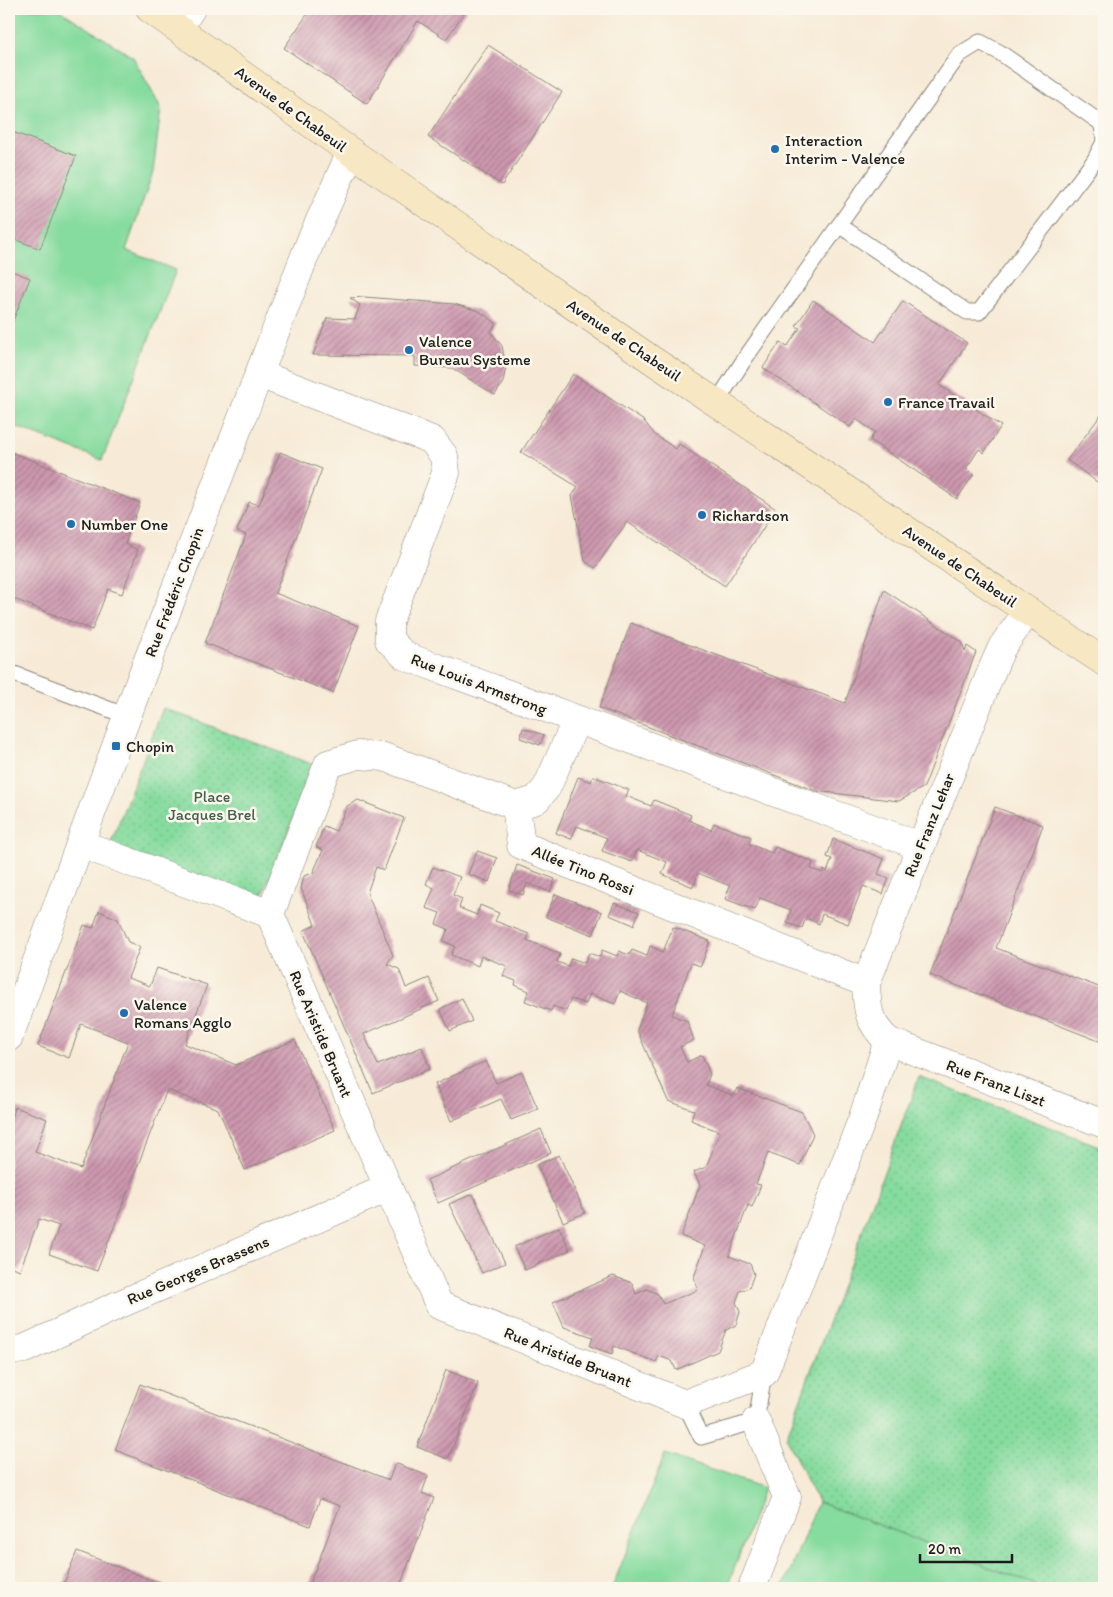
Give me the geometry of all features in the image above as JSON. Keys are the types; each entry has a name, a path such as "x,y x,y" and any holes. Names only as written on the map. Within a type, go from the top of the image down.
{"main road":[{"name":"Avenue de Chabeuil","path":"150,9 185,18 351,152 716,403 1028,611 1102,654"}],"street":[{"name":"Rue Frédéric Chopin","path":"9,1037 127,716 311,240 351,152"},
{"name":"Rue Louis Armstrong","path":"260,374 432,440 444,456 446,473 389,621 389,640 405,656 576,721 920,846"},
{"name":"Rue Franz Lehar","path":"888,1041 875,1028 867,1008 866,982 1002,647 1028,611"},
{"path":"81,844 270,914 328,764 358,755 384,757 516,806 536,800 547,787 576,721"},
{"name":"Allée Tino Rossi","path":"516,806 521,845 866,982"},
{"name":"Rue Aristide Bruant","path":"270,914 439,1305 685,1404"},
{"path":"685,1404 764,1373 863,1117 888,1041"},
{"name":"Rue Franz Liszt","path":"888,1041 1104,1124"},
{"name":"Rue Georges Brassens","path":"9,1352 24,1349 118,1305 388,1188"},
{"path":"752,1588 787,1497 756,1421"}],"lane":[{"path":"716,403 746,357 958,55 980,42 999,52 1101,123 1104,135"},
{"path":"839,225 967,312 979,312 1094,161 1104,142"},
{"path":"9,672 127,716"},
{"path":"685,1404 701,1437 756,1421 764,1373"}],"green space":[{"path":"9,9 58,9 133,57 161,108 153,172 126,250 176,270 102,460 9,424"},
{"name":"Place Jacques Brel","path":"163,708 314,765 260,902 110,845"},
{"path":"919,1077 1104,1148 1104,1588 1044,1588 818,1502 786,1438"},
{"path":"665,1454 764,1488 727,1588 612,1588"},
{"path":"818,1502 1044,1588 783,1588"}],"building":[{"path":"311,9 467,9 446,39 418,21 367,104 284,48"},
{"path":"488,45 562,92 502,185 428,137"},
{"path":"10,131 76,156 40,249 9,237"},
{"path":"9,270 30,278 9,331"},
{"name":"Valence Bureau Systeme","path":"364,297 454,304 479,311 496,323 491,332 502,346 506,366 503,382 495,395 452,368 415,366 415,356 313,355 327,318 355,319 360,305 350,298"},
{"name":"France Travail","path":"813,300 875,342 903,301 967,343 939,385 1001,426 984,453 979,449 966,469 974,474 957,499 870,440 875,432 856,419 850,427 763,368 780,342 787,347 800,328 796,326"},
{"path":"573,374 644,421 655,435 676,449 679,444 776,509 725,586 627,522 595,568 585,561 572,496 578,487 521,452"},
{"path":"1104,411 1104,487 1067,460"},
{"path":"280,452 322,469 275,593 359,626 333,693 205,643 246,535 237,531 249,502 259,505"},
{"name":"Number One","path":"13,453 140,503 125,544 138,550 122,594 108,589 92,630 9,597 9,465"},
{"path":"884,590 962,642 965,652 967,646 976,652 924,787 899,801 816,791 599,708 631,623 845,703"},
{"path":"523,728 544,735 540,745 520,738"},
{"path":"593,776 629,790 626,796 651,806 654,800 691,815 689,820 711,830 714,823 751,837 749,844 772,853 775,847 813,862 811,869 823,873 824,870 827,872 832,859 827,857 833,839 884,859 878,874 889,878 883,894 863,886 848,924 822,914 819,924 806,918 802,928 787,923 791,910 760,898 755,910 725,899 730,886 698,873 693,887 662,874 667,862 637,850 632,862 602,851 607,838 577,826 571,839 556,833 578,777 591,782"},
{"path":"358,800 404,818 384,870 376,867 367,893 393,955 387,964 399,969 406,988 429,978 439,1001 364,1034 378,1065 422,1047 430,1069 373,1093 303,931 315,925 301,888 304,876 313,873 323,850 316,847 324,826 336,831 347,806"},
{"path":"995,807 1043,825 996,948 1104,989 1104,1043 930,975"},
{"path":"477,851 497,858 489,882 468,874"},
{"path":"517,865 555,879 550,892 527,883 523,895 509,890"},
{"path":"433,867 460,877 453,895 462,899 459,908 477,915 480,905 499,913 495,921 529,934 527,940 560,954 557,962 568,966 571,958 585,963 589,953 600,957 602,950 617,956 619,951 629,955 632,950 647,956 650,946 663,952 673,927 710,941 701,966 691,963 672,1015 687,1021 694,1040 680,1047 687,1062 702,1055 710,1074 706,1085 734,1096 737,1088 802,1112 813,1134 800,1165 768,1153 756,1184 761,1185 752,1207 748,1205 729,1256 750,1264 754,1274 749,1288 740,1291 736,1302 740,1312 736,1325 726,1330 718,1351 676,1370 672,1361 659,1356 656,1362 614,1346 612,1354 590,1346 593,1337 564,1327 553,1302 613,1276 632,1283 636,1294 647,1289 658,1294 663,1304 698,1290 694,1277 705,1246 681,1236 700,1185 694,1172 706,1167 720,1132 691,1120 694,1110 668,1101 637,1030 647,1003 620,991 615,1004 590,994 586,1004 571,999 566,1011 553,1006 551,1011 525,1001 529,991 515,985 516,981 503,976 507,966 481,956 478,966 451,955 455,946 443,941 448,929 436,924 440,913 426,908 434,888 426,884"},
{"path":"555,894 602,912 593,935 546,917"},
{"path":"614,903 639,912 634,925 609,915"},
{"path":"99,911 118,919 128,942 140,947 128,978 150,986 157,968 207,985 185,1044 236,1065 295,1040 335,1130 245,1170 218,1109 167,1090 97,1271 49,1254 59,1226 39,1219 20,1270 9,1266 9,1123 15,1107 47,1119 35,1152 81,1169 128,1042 81,1024 69,1058 38,1046 84,925 93,928"},
{"path":"462,998 472,1021 450,1031 440,1009"},
{"path":"486,1061 496,1083 522,1072 538,1109 511,1120 501,1099 451,1121 435,1084"},
{"path":"541,1129 551,1153 438,1203 427,1180"},
{"path":"559,1155 585,1213 563,1222 537,1165"},
{"path":"473,1194 505,1263 482,1273 449,1204"},
{"path":"559,1227 570,1250 525,1270 514,1247"},
{"path":"446,1370 478,1383 448,1459 417,1447"},
{"path":"140,1384 389,1480 395,1463 428,1476 422,1493 434,1498 399,1588 308,1588 340,1506 320,1499 310,1526 115,1450"},
{"path":"77,1551 172,1588 62,1588"}],"place":[{"name":"Interaction Interim - Valence","path":"775,149"},
{"name":"Valence Bureau Systeme","path":"409,350"},
{"name":"France Travail","path":"888,402"},
{"name":"Richardson","path":"702,515"},
{"name":"Number One","path":"71,524"},
{"name":"Chopin","path":"116,746"},
{"name":"Valence Romans Agglo","path":"124,1013"}]}
